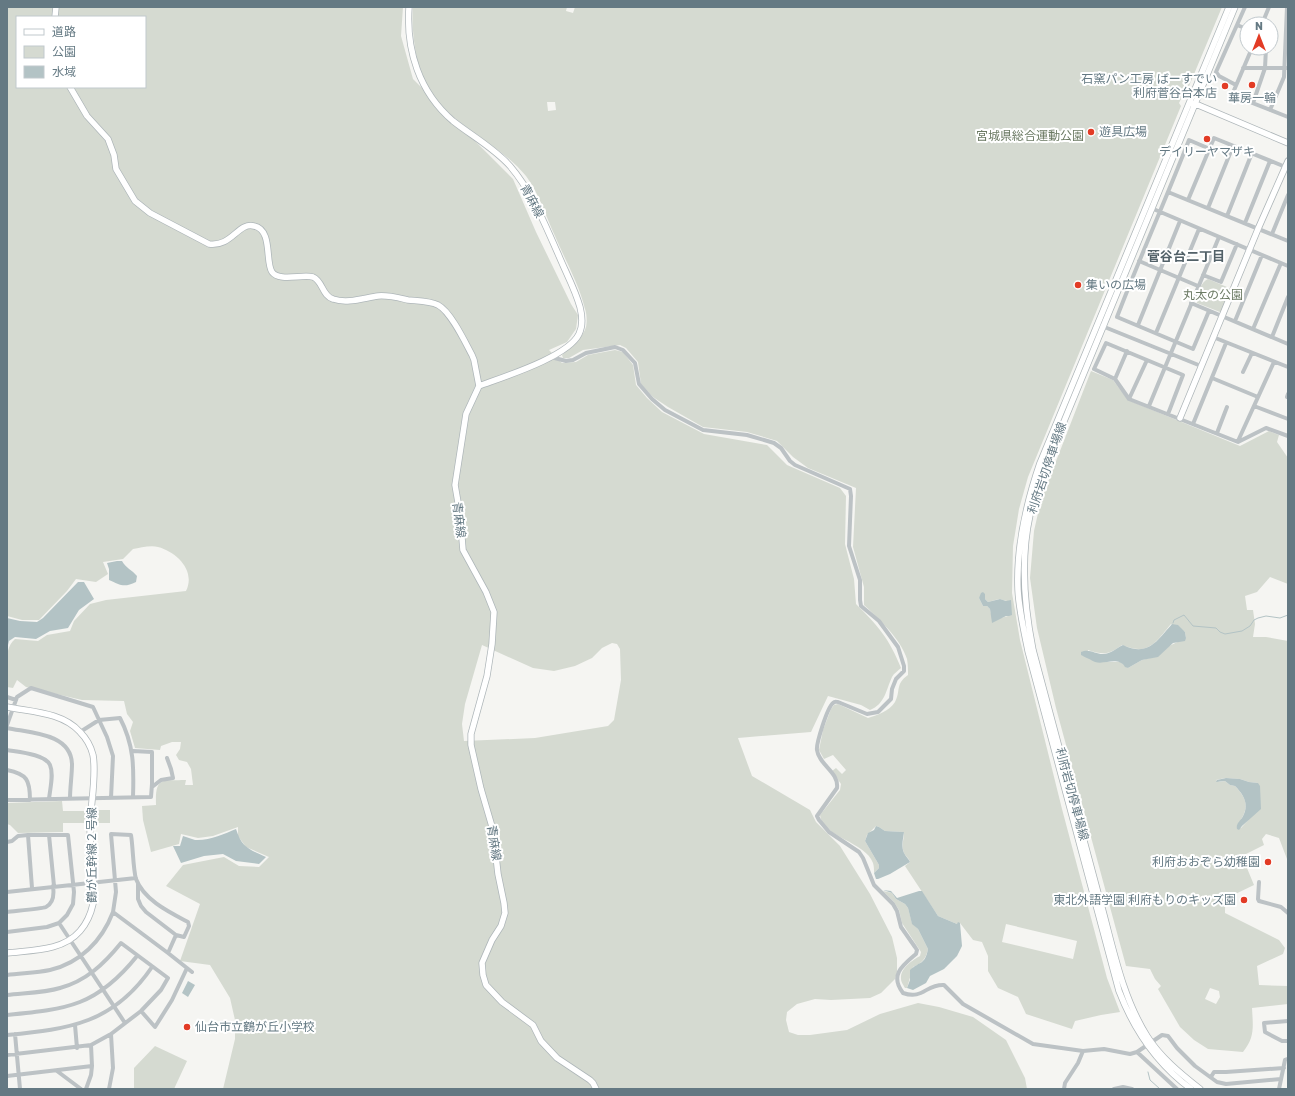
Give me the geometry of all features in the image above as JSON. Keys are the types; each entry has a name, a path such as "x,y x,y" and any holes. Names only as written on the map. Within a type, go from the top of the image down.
{"street":[{"name":"青麻線","path":"409,7 409,39 416,67 423,84 432,99 442,110 453,121 498,154 509,165 525,186 577,298 582,316 579,334 566,348 523,369 478,386 466,414 455,485 460,514 463,550 486,592 494,612 492,644 487,676 471,734 478,774 493,830 498,874 505,913 501,926 492,940 482,964 483,974 486,984 502,1002 533,1025 542,1041 557,1058 590,1080 596,1089"},
{"name":"利府岩切停車場線","path":"1190,1089 1166,1067 1128,1013 1119,991 1028,651 1018,590 1020,544 1024,516 1032,487 1052,434 1151,208 1229,7"},
{"name":"利府岩切停車場線","path":"1100,325 1192,103 1235,7"},
{"path":"1236,85 1219,76 1216,72 1245,7"},
{"path":"1270,110 1287,68 1287,7"},
{"path":"1248,56 1232,95 1288,117"},
{"path":"1253,103 1265,68 1266,56"},
{"path":"1243,68 1287,68"},
{"path":"71,88 86,116 108,140 114,155 116,169 135,201 150,213 209,244 215,245 232,238 244,227 252,225 257,227 264,234 267,242 272,273 285,277 314,278 332,299 350,301 380,296 437,305 446,312 472,355 478,386"},
{"path":"1192,103 1288,143"},
{"path":"1188,200 1214,138 1287,167"},
{"path":"1209,311 1194,349 1117,317 1190,140 1210,148"},
{"path":"1208,208 1233,146"},
{"path":"1227,216 1252,153"},
{"path":"1245,223 1270,161"},
{"path":"1180,418 1258,229 1287,167 1288,161"},
{"path":"1168,192 1288,241"},
{"path":"1272,234 1288,195"},
{"path":"1151,208 1288,266"},
{"path":"1138,325 1180,221"},
{"path":"1156,333 1200,229"},
{"path":"1149,406 1219,237"},
{"path":"1203,275 1221,282 1237,244"},
{"path":"1235,321 1262,255"},
{"path":"1139,261 1198,286"},
{"path":"1253,329 1281,263"},
{"path":"1272,337 1288,297"},
{"path":"1191,303 1288,344"},
{"path":"1100,325 1201,366"},
{"path":"1213,337 1288,367"},
{"path":"1168,414 1183,375 1106,343 1094,370 1115,379 1129,399 1238,442 1266,428 1288,436"},
{"path":"1194,424 1226,343"},
{"path":"550,357 566,361 574,360 586,353 615,347 623,350 635,363 639,384 652,399 665,410 703,430 747,434 774,443 781,448 790,461 795,465 850,489 849,546 860,580 861,606 879,621 898,647 904,670 896,680 892,689 891,699 878,712 867,714 838,702 831,705 821,729 817,750 821,760 834,775 837,788 818,814 818,817 829,832 859,852 874,885 893,904 897,911 901,927 917,950 916,954 906,962 898,974 898,985 903,993 914,996 937,985 944,985 963,1004 1033,1044 1083,1051 1104,1049 1130,1054 1137,1052 1162,1035 1168,1036 1194,1066 1221,1083 1281,1079"},
{"path":"1115,379 1126,351"},
{"path":"1243,372 1252,353"},
{"path":"1129,399 1146,360"},
{"path":"1238,442 1274,362"},
{"path":"1212,378 1258,397"},
{"path":"1254,406 1288,419"},
{"path":"1217,433 1228,407"},
{"path":"70,799 72,764 70,753 65,745 57,739 7,727 17,697 31,688 93,707 107,737 113,756 111,798"},
{"path":"7,697 16,700"},
{"name":"鶴が丘幹線２号線","path":"7,707 59,717 70,723 80,732 87,742 93,755 94,766 90,830 93,903 89,918 80,931 70,940 53,947 7,953"},
{"path":"80,732 99,720 120,718 133,751 133,797"},
{"path":"7,750 39,756 46,759 50,764 52,772 50,799"},
{"path":"7,800 151,797 152,752 133,751"},
{"path":"152,788 161,780 173,778 167,758"},
{"path":"7,770 18,772 25,777 29,783 30,800"},
{"path":"7,974 50,970 66,965 81,957 100,937 113,912 116,892 111,834 131,835 136,878 138,883 150,898 188,922 189,926 184,937 176,935 146,912 138,899 138,883"},
{"path":"7,912 46,907 52,901 54,886 49,835"},
{"path":"7,842 12,842 18,836 68,835 74,892 73,904 67,915 59,923 46,928 7,932"},
{"path":"28,836 32,888"},
{"path":"7,892 32,888 136,878"},
{"path":"1259,882 1259,901 1281,908 1288,913"},
{"path":"113,912 192,972"},
{"path":"59,923 125,1023"},
{"path":"168,953 176,935"},
{"path":"7,995 59,989 77,982 107,960 121,943 168,978 161,990 141,1011 111,1034 91,1045 77,1048 7,1055"},
{"path":"7,1015 54,1010 76,1004 103,990 116,980 137,956"},
{"path":"7,1035 57,1029 75,1025 102,1014 114,1006 137,986 152,967"},
{"path":"141,1011 156,1027 188,968"},
{"path":"1288,1021 1264,1023 1265,1032 1282,1041 1288,1041"},
{"path":"75,1025 77,1048"},
{"path":"15,1034 20,1089"},
{"path":"108,1089 113,1068 111,1034"},
{"name":"利府岩切停車場線","path":"1149,1043 1181,1074 1200,1089"},
{"path":"86,1089 91,1075 91,1045"},
{"path":"1064,1089 1065,1083 1078,1063 1083,1051"},
{"path":"1137,1052 1177,1089"},
{"path":"1279,1089 1285,1060 1288,1059"},
{"path":"7,1076 92,1066"},
{"path":"1211,1077 1214,1072 1284,1068"},
{"path":"57,1071 80,1089"},
{"path":"1237,1083 1238,1089"},
{"path":"1114,1089 1132,1089"}],"green space":[{"path":"7,7 403,7 401,36 413,79 513,179 536,232 571,304 578,315 576,329 567,342 549,350 562,363 576,362 588,355 615,350 623,352 633,365 636,385 662,412 704,434 767,445 787,465 840,488 846,496 845,544 854,579 856,604 871,619 887,640 901,668 892,677 882,700 870,710 861,705 828,696 811,732 738,738 752,776 810,810 816,822 840,846 870,894 892,937 897,958 897,972 895,979 881,993 870,998 831,1000 815,999 797,1004 787,1012 786,1020 789,1032 798,1035 810,1035 847,1030 880,1014 918,1003 939,1007 973,1017 1006,1040 1025,1078 1027,1089 223,1089 235,1039 235,1020 230,998 210,965 180,961 200,904 166,886 183,865 224,857 239,866 259,867 269,857 246,847 238,836 238,827 213,836 198,838 181,834 179,844 151,852 143,820 142,806 156,805 157,789 162,782 171,780 186,780 185,785 193,785 191,769 187,762 179,760 176,755 180,749 181,742 172,742 161,746 160,750 135,748 130,731 133,722 127,714 124,701 82,700 26,687 17,680 13,688 7,687 7,655 11,643 15,639 38,641 47,635 70,631 74,621 90,604 106,600 186,591 189,576 187,570 183,563 172,553 158,547 152,546 133,549 123,559 103,562 108,574 96,582 76,579 67,591 39,620 22,620 7,616","holes":["612,643 617,644 620,649 621,680 614,720 608,726 535,738 464,741 462,724 465,704 482,645 533,668 554,671 575,666 592,658 602,648"]},
{"name":"宮城県総合運動公園","path":"413,7 567,7 566,11 573,13 575,7 1222,7 1187,91 1184,93 1179,103 1181,106 1028,477 1019,509 1013,546 1012,593 1020,640 1062,809 1107,978 1120,1012 1075,1021 1072,1029 1026,1014 1018,997 998,988 988,971 988,956 982,942 973,940 960,923 957,924 938,916 905,866 910,862 903,850 904,832 885,831 876,826 867,835 865,841 879,865 879,868 874,873 873,863 869,856 854,844 828,829 823,823 820,815 840,790 841,784 832,771 836,768 842,774 846,770 833,755 824,759 819,750 823,730 831,709 834,705 838,704 868,718 879,714 890,708 895,702 901,681 908,675 907,659 900,644 889,630 864,605 864,587 853,547 856,488 808,468 793,457 777,441 747,432 703,427 668,407 653,397 641,384 638,362 626,348 620,345 583,350 569,358 563,358 562,355 582,335 587,323 586,313 572,272 539,197 526,176 502,153 450,114 439,103 424,82 415,50","holes":["547,102 555,102 556,110 548,111","985,594 985,599 988,602 999,599 1007,601 1008,616 1001,618 991,614 990,609 987,606 983,606 979,598","1006,924 1077,941 1073,959 1002,942"]},
{"name":"丸太の公園","path":"1208,279 1227,287 1230,290 1223,310 1220,312 1197,303 1199,290 1203,283"},
{"path":"1091,371 1113,380 1128,400 1240,446 1269,431 1279,435 1277,442 1288,458 1288,584 1270,577 1257,592 1245,596 1247,610 1253,610 1255,624 1253,637 1266,637 1288,641 1288,858 1287,859 1279,838 1266,834 1262,839 1264,845 1242,856 1254,885 1225,899 1225,913 1279,940 1285,948 1283,954 1257,966 1259,985 1288,986 1288,1004 1252,1008 1252,1032 1250,1041 1243,1052 1208,1049 1194,1040 1180,1027 1158,989 1161,986 1155,979 1150,969 1126,966 1056,708 1037,628 1030,578 1034,531 1041,500","holes":["1171,624 1185,632 1186,638 1169,646 1158,656 1142,660 1128,668 1120,662 1096,662 1087,657 1088,650 1098,653 1106,653 1113,651 1122,645 1139,649 1151,646","1225,778 1240,779 1258,783 1252,816 1241,828 1237,826 1246,806 1243,797 1235,786 1230,785 1225,781 1219,782 1216,780","1210,988 1219,991 1220,997 1216,1004 1205,999"]},
{"path":"62,801 63,811 88,811 88,823 63,823 63,832 18,833 7,824 7,803"},
{"path":"94,810 110,810 110,823 94,823"},
{"path":"883,891 892,893 896,899 905,904 908,908 912,923 918,929 928,949 923,960 913,967 907,988 905,988 902,983 901,975 908,965 920,956 921,952 902,923 899,910 894,902"},
{"path":"155,1046 187,1061 174,1089 134,1089 134,1068"}],"water":[{"path":"122,561 137,576 136,582 128,585 122,585 109,580 109,569 107,563"},
{"path":"78,582 84,582 94,599 79,610 68,628 50,631 36,639 15,637 9,641 7,649 7,618 20,621 37,622 43,618"},
{"path":"983,592 985,594 985,599 988,602 1000,599 1006,601 1011,600 1012,615 1006,616 992,623 990,609 987,606 983,606 979,598"},
{"path":"1172,624 1178,625 1185,632 1185,641 1173,643 1158,657 1142,660 1128,668 1119,662 1099,663 1081,655 1081,652 1084,651 1106,654 1123,645 1139,649 1146,648 1162,636"},
{"path":"1226,778 1258,783 1260,786 1261,809 1239,830 1237,829 1238,823 1246,809 1245,800 1235,786 1230,785 1225,781 1216,782 1217,780"},
{"path":"876,826 885,831 904,832 902,843 903,850 910,862 890,874 878,879 876,879 874,873 879,868 879,865 865,841 868,833 874,830"},
{"path":"236,829 241,840 247,847 266,857 259,864 236,861 223,854 204,856 181,863 173,846 180,846 183,836 200,840 216,837"},
{"path":"883,890 891,891 897,898 922,891 938,916 957,924 958,922 960,923 962,946 957,956 944,969 930,976 926,983 913,990 907,988 910,980 910,970 924,960 928,949 918,929 912,924 908,908 905,904 896,899 892,893"},
{"path":"188,981 195,985 188,997 182,993"}],"waterway":[{"path":"1173,623 1174,620 1184,615 1193,626 1216,628 1225,634 1242,631 1258,618 1266,616 1280,618 1288,615"},
{"path":"1148,1072 1150,1080 1160,1089"}],"place":[{"name":"華房一輪","path":"1252,85"},
{"name":"石窯パン工房 ばーすでい 利府菅谷台本店","path":"1225,86"},
{"name":"遊具広場","path":"1091,132"},
{"name":"デイリーヤマザキ","path":"1207,139"},
{"name":"集いの広場","path":"1078,285"},
{"name":"利府おおぞら幼稚園","path":"1268,862"},
{"name":"東北外語学園 利府もりのキッズ園","path":"1244,900"},
{"name":"仙台市立鶴が丘小学校","path":"187,1027"}],"district":[{"name":"菅谷台二丁目","path":"1186,256"}]}
